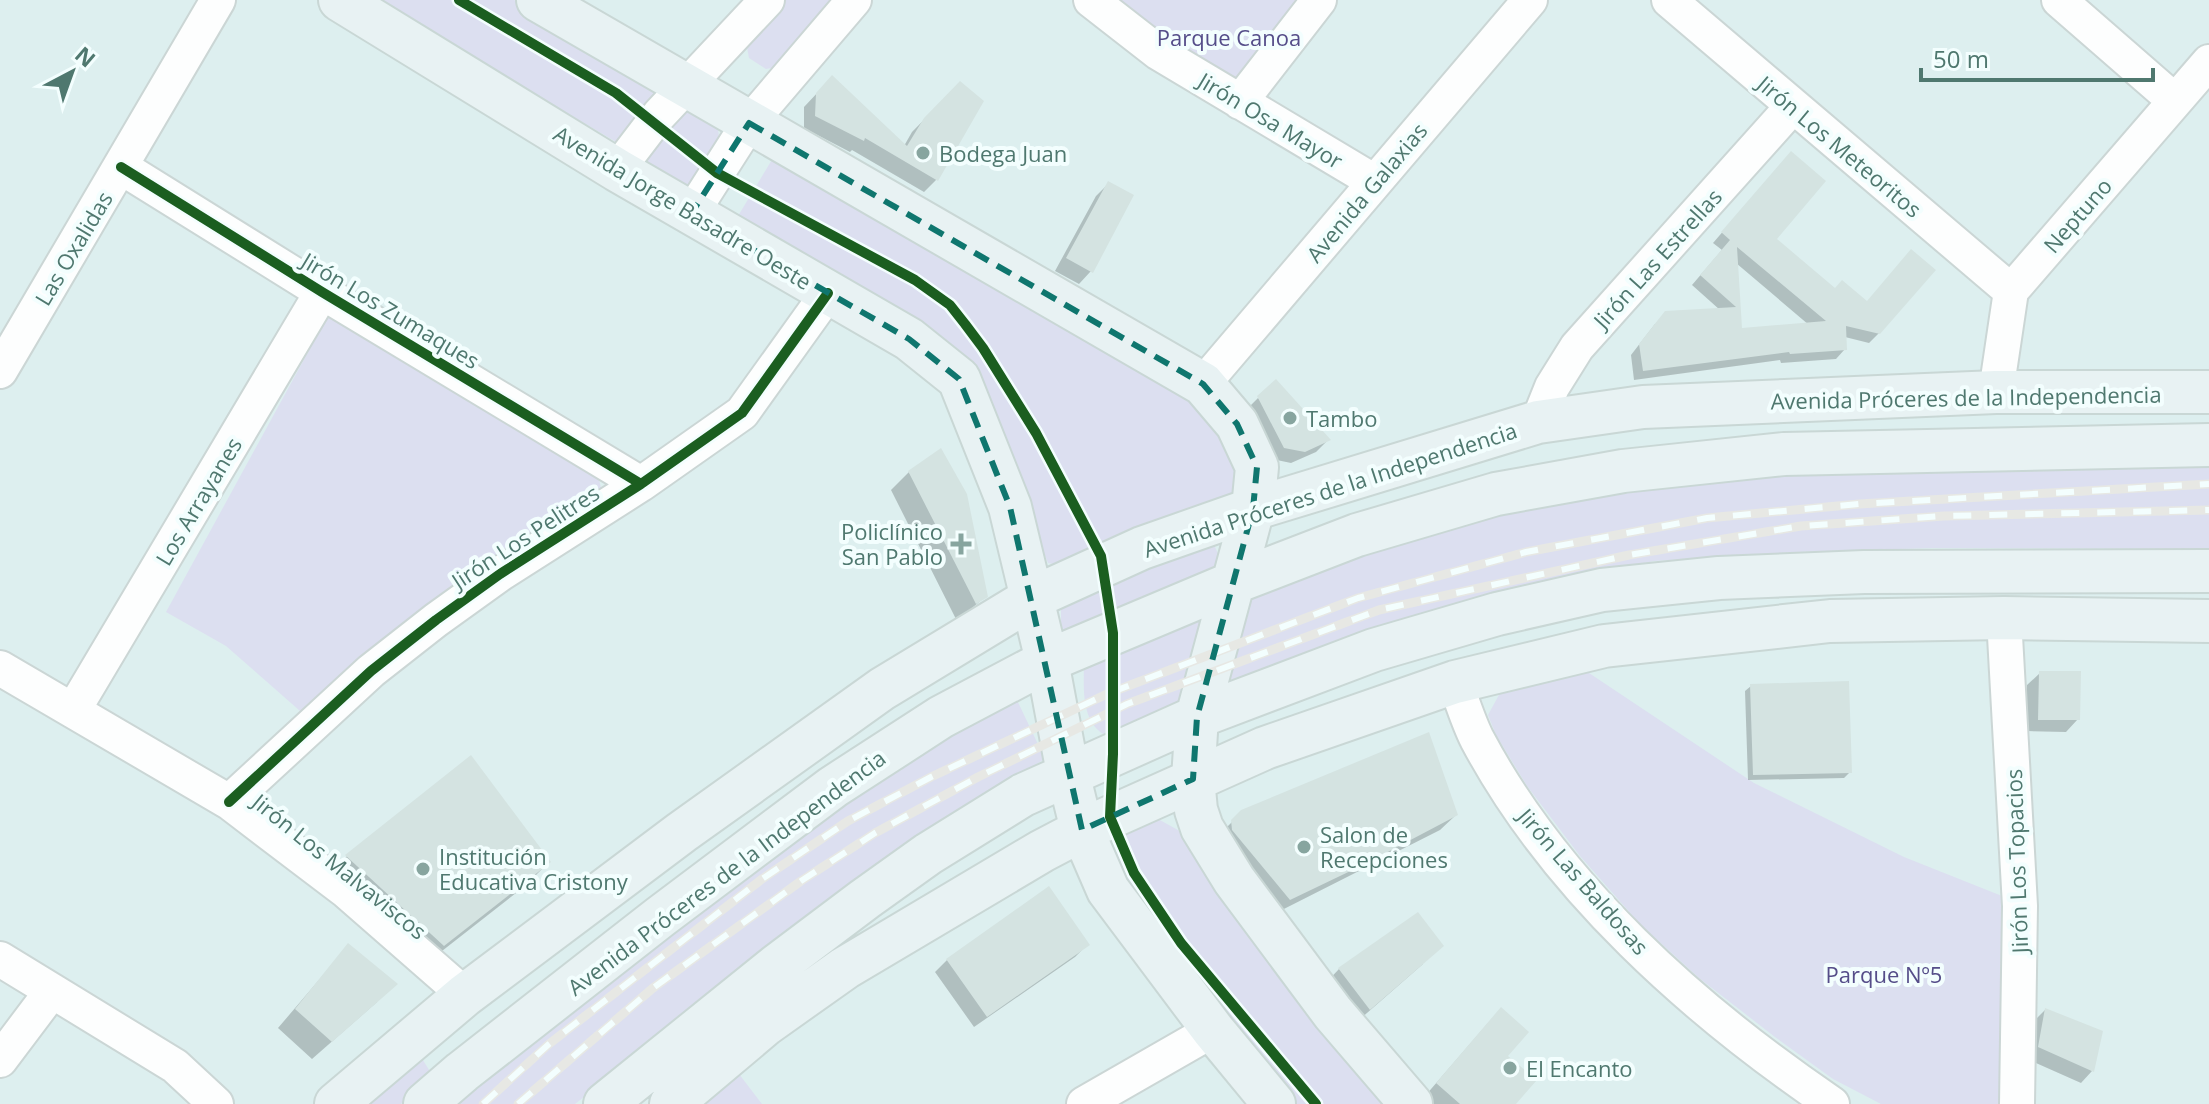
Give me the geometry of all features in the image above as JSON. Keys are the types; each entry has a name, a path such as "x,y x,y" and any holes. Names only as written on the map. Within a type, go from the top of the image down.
{"main road":[{"name":"Avenida Jorge Basadre Oeste","path":"340,0 617,170 909,339 959,379 1010,507 1047,661 1082,830 1108,890 1213,1030 1274,1104"},
{"path":"538,0 1203,384 1237,424 1257,467 1253,509 1197,717 1193,779 1196,810 1202,828 1234,880 1333,1013 1411,1104"},
{"name":"Avenida Próceres de la Independencia","path":"336,1104 465,995 682,832 882,689 1032,598 1142,548 1253,509 1538,422 1643,407 1996,392 2209,392"},
{"name":"Avenida Próceres de la Independencia","path":"425,1104 660,917 833,787 941,717 1047,661 1357,535 1496,494 1623,471 1784,454 2209,445"},
{"path":"605,1104 776,966 865,899 989,815 1068,773 1197,717 1374,650 1497,614 1602,590 1719,578 1864,572 2209,571"},
{"path":"671,1104 766,1024 845,968 1082,830 1265,748 1455,682 1604,646 1830,621 2004,618 2209,621"}],"street":[{"name":"Las Oxalidas","path":"0,371 218,0"},
{"path":"617,170 659,115 767,0"},
{"path":"691,214 749,123 854,0"},
{"name":"Jirón Osa Mayor","path":"1091,0 1159,53 1375,182"},
{"path":"1240,102 1319,0"},
{"name":"Avenida Galaxias","path":"1203,384 1530,0"},
{"name":"Jirón Los Meteoritos","path":"1669,0 2011,291"},
{"path":"2059,0 2175,101 2209,100"},
{"name":"Neptuno","path":"2011,291 2209,62"},
{"name":"Jirón Las Estrellas","path":"1538,422 1552,387 1577,347 1793,106"},
{"name":"Jirón Los Zumaques","path":"121,167 641,484"},
{"path":"1996,392 2011,291"},
{"name":"Los Arrayanes","path":"74,709 322,292"},
{"name":"Jirón Los Pelitres","path":"229,802 371,671 436,620 742,413 828,293"},
{"name":"Jirón Los Topacios","path":"2004,618 2020,906 2017,1104"},
{"name":"Jirón Los Malvaviscos","path":"0,668 229,802 346,891 465,995"},
{"name":"Jirón Las Baldosas","path":"1455,682 1476,737 1508,793 1555,856 1620,930 1678,985 1730,1028 1783,1071 1832,1104"},
{"path":"0,959 175,1066 216,1104"},
{"path":"0,1060 52,991"},
{"path":"1084,1104 1213,1030"}],"highlighted area":[{"path":"749,123 1203,384 1237,424 1257,467 1253,509 1197,717 1193,779 1082,830 1010,507 959,379 909,339 691,214"}],"shaded area":[{"path":"0,0 2209,0 2209,1104 0,1104"}],"green space":[{"path":"375,0 514,0 658,85 655,102 623,146"},
{"path":"784,0 842,0 782,66 766,69 749,58 746,42"},
{"name":"Parque Canoa","path":"1112,0 1301,0 1239,83 1145,28"},
{"path":"690,110 709,118 719,134 714,153 690,187 648,162 650,146 672,114"},
{"path":"773,158 1178,378 1237,452 1240,485 1229,498 1078,569 1048,563 986,407 963,362 941,336 920,320 738,216"},
{"path":"331,310 596,465 602,493 308,718 226,646 166,612"},
{"path":"2209,462 2209,549 1931,548 1654,561 1511,591 1235,683 1226,681 1249,597 1332,563 1537,504 1624,486 1786,472"},
{"path":"1205,541 1214,545 1221,560 1214,572 1061,637 1061,604"},
{"path":"1203,614 1185,698 1149,717 1103,734 1096,728 1090,720 1085,701 1084,661"},
{"name":"Parque Nº5","path":"1583,669 1754,783 1904,857 2002,896 2001,1104 1881,1104 1833,1079 1775,1037 1699,978 1640,924 1580,856 1527,786 1496,735 1488,715 1500,693 1539,679"},
{"path":"1016,698 1045,759 946,817 892,856 575,1104 449,1104 895,763"},
{"path":"1141,818 1158,819 1178,830 1285,972 1396,1104 1289,1104 1153,924 1115,861 1118,844 1128,827"},
{"path":"421,1057 431,1073 401,1104 367,1104"},
{"path":"739,1074 762,1104 703,1104"}],"building":[{"path":"832,75 907,146 924,118 960,81 984,101 938,181 865,138 864,141 815,116 816,93"},
{"path":"1791,151 1826,181 1777,239 1835,288 1842,280 1867,301 1911,249 1936,270 1880,334 1846,326 1847,350 1789,352 1643,371 1639,344 1665,311 1736,307 1700,275 1730,240 1721,232","holes":["1737,247 1826,321 1742,328"]},
{"path":"1108,181 1134,195 1093,273 1066,258"},
{"name":"Tambo","path":"1276,379 1331,440 1305,452 1284,448 1257,396"},
{"name":"Policlínico San Pablo","path":"941,448 967,494 988,597 976,604 908,471"},
{"path":"2039,671 2081,671 2080,720 2038,720"},
{"path":"1849,681 1852,773 1753,775 1750,684"},
{"path":"1429,732 1458,815 1365,864 1290,900 1232,830 1231,820 1241,810"},
{"path":"471,755 551,862 444,946 345,855"},
{"path":"1049,886 1090,945 987,1017 946,959"},
{"path":"1418,912 1444,946 1370,1010 1338,968"},
{"path":"348,943 398,984 332,1042 295,1009"},
{"path":"1501,1007 1529,1032 1508,1056 1537,1080 1516,1104 1460,1104 1436,1083"},
{"path":"2045,1008 2103,1031 2094,1072 2038,1047"}],"railway":[{"path":"483,1104 549,1044 762,879 848,821 931,777 1107,694 1358,598 1526,552 1707,518 1859,504 2209,484"},
{"path":"518,1104 653,988 801,881 875,833 978,777 1127,704 1379,610 1629,555 1801,526 1944,516 2209,510"}],"cycle path":[{"path":"459,0 616,93 717,173 915,280 950,305 965,324 1036,433 1101,556 1113,633 1110,817 1134,873 1181,943 1316,1104"},
{"path":"121,167 641,484"},
{"path":"229,802 371,671 436,620 742,413 828,293"}],"place":[{"name":"Bodega Juan","path":"923,153"},
{"name":"Tambo","path":"1290,418"},
{"name":"Policlínico San Pablo","path":"961,544"},
{"name":"Salon de Recepciones","path":"1304,847"},
{"name":"Institución Educativa Cristony","path":"423,869"},
{"name":"El Encanto","path":"1510,1068"}]}
